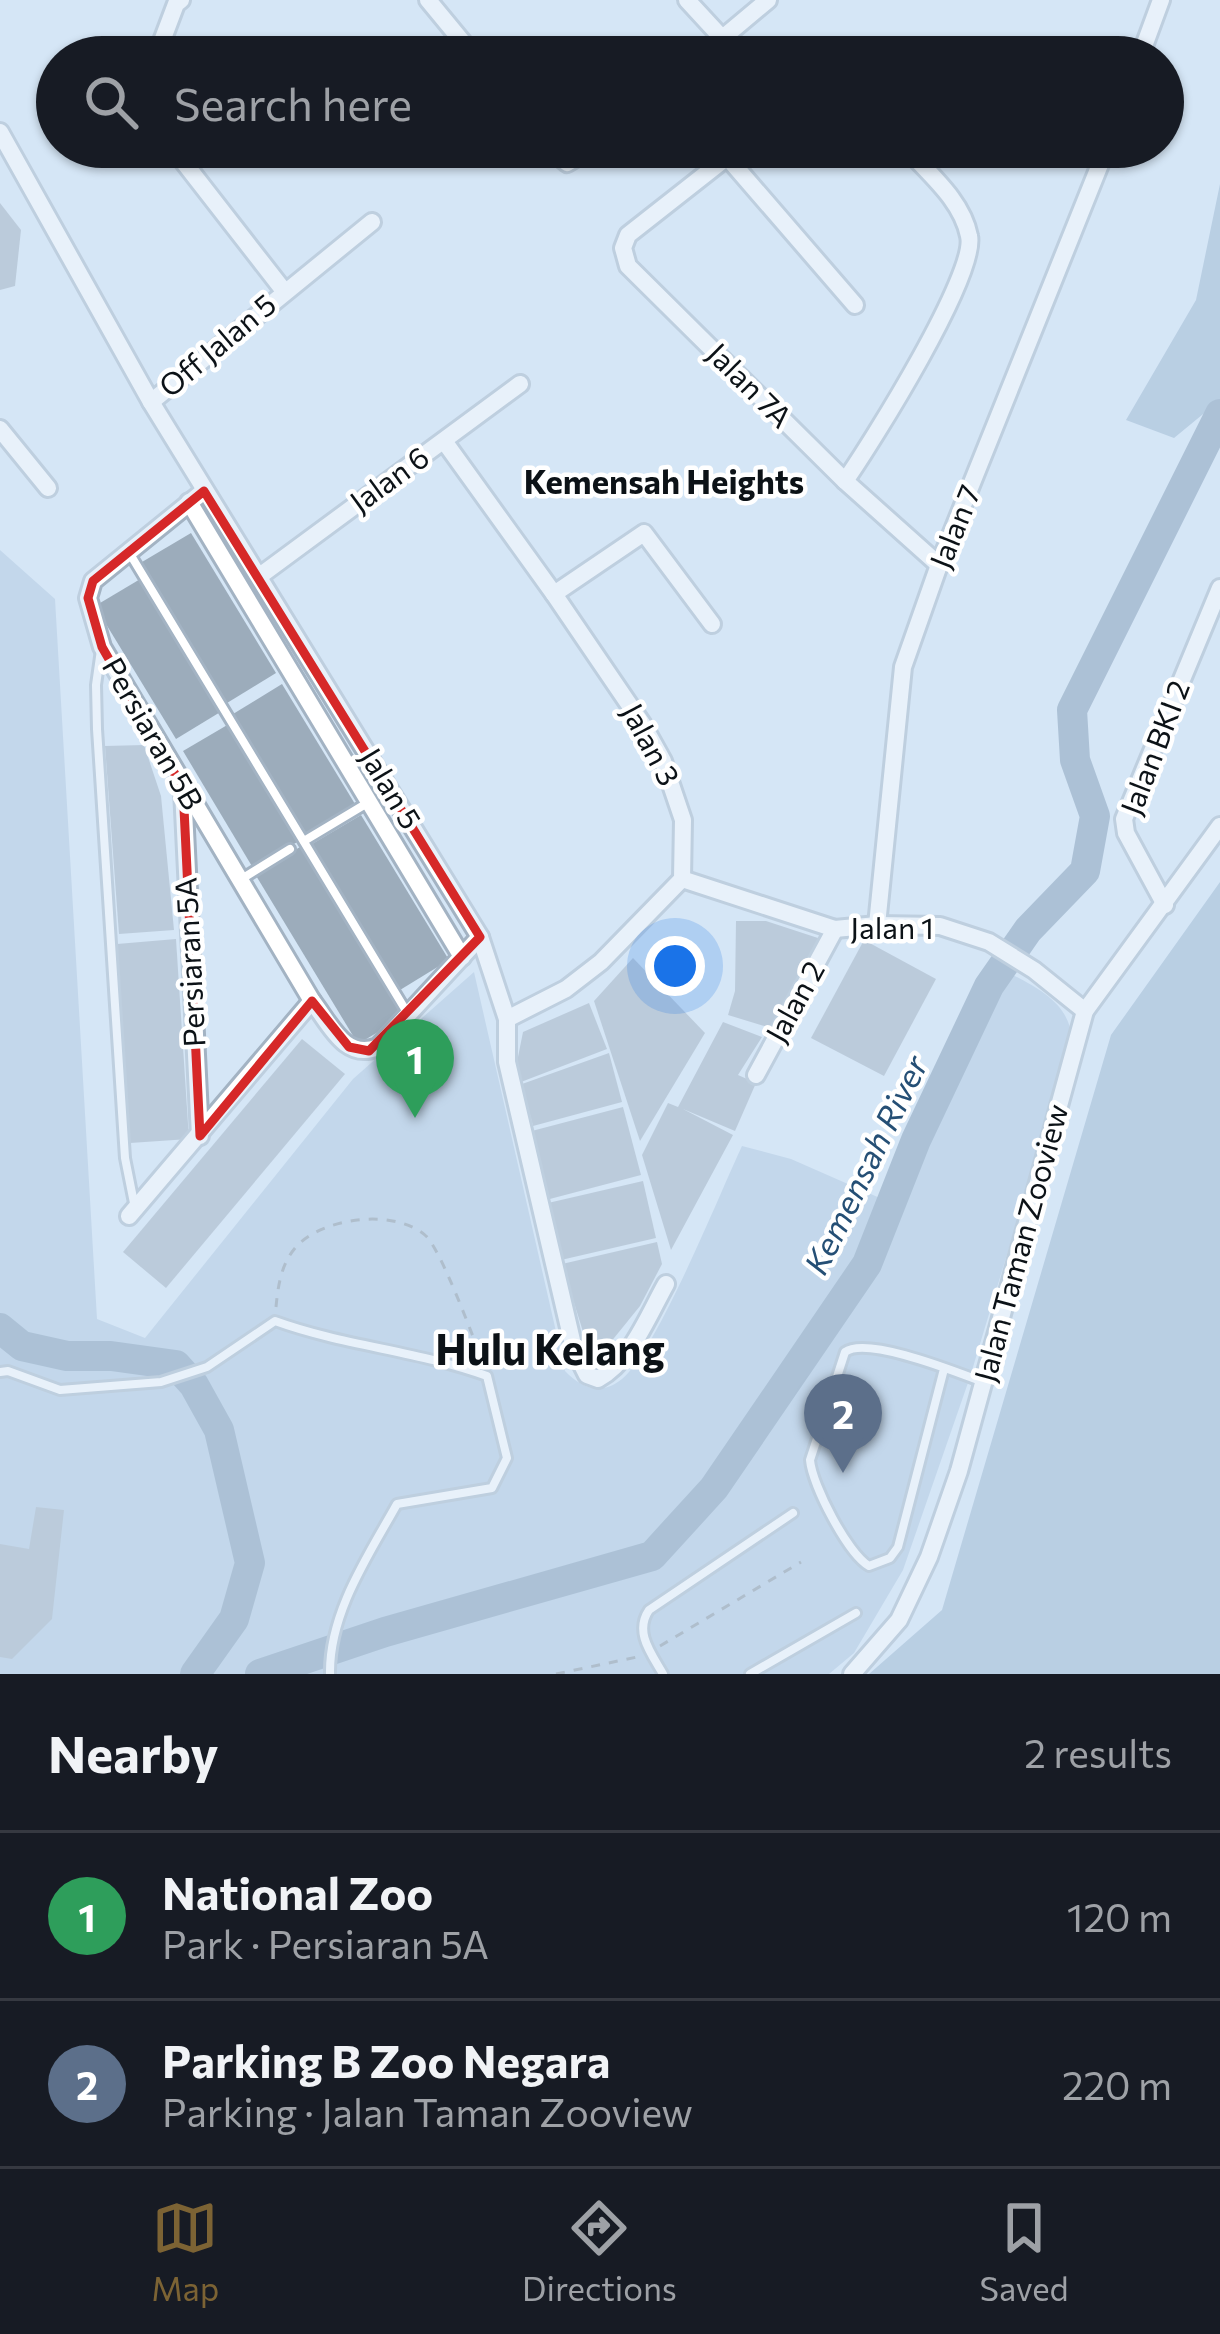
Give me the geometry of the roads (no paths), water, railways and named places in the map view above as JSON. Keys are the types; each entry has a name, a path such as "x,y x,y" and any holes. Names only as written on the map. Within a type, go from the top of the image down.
{"street":[{"path":"164,36 182,0"},
{"path":"428,0 458,36"},
{"path":"687,0 720,36"},
{"path":"724,36 767,0"},
{"path":"1148,36 1161,0"},
{"name":"Jalan 5","path":"1,138 151,402 196,496 462,957"},
{"name":"Off Jalan 5","path":"188,168 284,291"},
{"name":"Jalan 7A","path":"714,168 628,235 623,248 628,266 845,481 939,565"},
{"path":"747,168 855,305"},
{"path":"845,481 889,418 964,270 971,242 961,210 924,168"},
{"name":"Jalan 7","path":"877,925 903,668 939,565 1099,168"},
{"name":"Off Jalan 5","path":"151,402 372,222"},
{"name":"Jalan 6","path":"260,575 520,384"},
{"path":"0,428 47,488"},
{"name":"Jalan 3","path":"443,441 554,594 663,761 683,820 682,879"},
{"name":"Jalan 5","path":"196,496 260,575 480,938 507,1019 507,1062 574,1349 587,1375 598,1379 625,1354 666,1285"},
{"name":"Persiaran 5B","path":"196,496 93,581 88,598 101,646 312,1001"},
{"path":"554,594 644,533 712,624"},
{"name":"Jalan BKI 2","path":"1165,905 1126,833 1124,819 1220,588"},
{"name":"Persiaran 5A","path":"183,788 200,1136"},
{"name":"Jalan Taman Zooview","path":"852,1674 899,1620 929,1556 959,1471 1085,1011 1220,826"},
{"path":"507,1019 566,989 601,962 682,879"},
{"name":"Jalan 1","path":"682,879 835,929 940,926 988,942 1034,970 1085,1011"},
{"name":"Jalan 2","path":"756,1075 835,929"},
{"path":"132,1214 312,1001 341,1039 358,1052 378,1047 480,938"}],"lane":[{"path":"129,551 409,1015"},
{"path":"101,646 97,729 132,1214"},
{"path":"304,841 369,802"},
{"path":"239,880 290,850"},
{"path":"0,1372 60,1390 161,1382 207,1367 274,1321 359,1346 435,1358 488,1376 507,1458 491,1489 397,1504 336,1629 329,1652 330,1674"},
{"path":"944,1369 898,1547 890,1558 868,1566 860,1562 841,1531 811,1472 810,1460 845,1352 860,1345 944,1369 983,1382"},
{"path":"663,1674 642,1633 649,1610 794,1513"},
{"path":"750,1674 856,1613"}],"waterway":[{"name":"Kemensah River","path":"260,1674 385,1632 652,1556 714,1488 867,1264 916,1140 989,986 1028,930 1085,871 1095,816 1075,760 1072,710 1220,414"},
{"path":"0,1328 22,1346 67,1356 111,1356 176,1365 194,1385 219,1430 250,1563 234,1619 195,1674"}],"place":[{"name":"National Zoo","path":"415,1118"},
{"name":"Parking B Zoo Negara","path":"843,1473"}],"district":[{"name":"Kemensah Heights","path":"664,482"},
{"name":"Hulu Kelang","path":"550,1350"}]}
